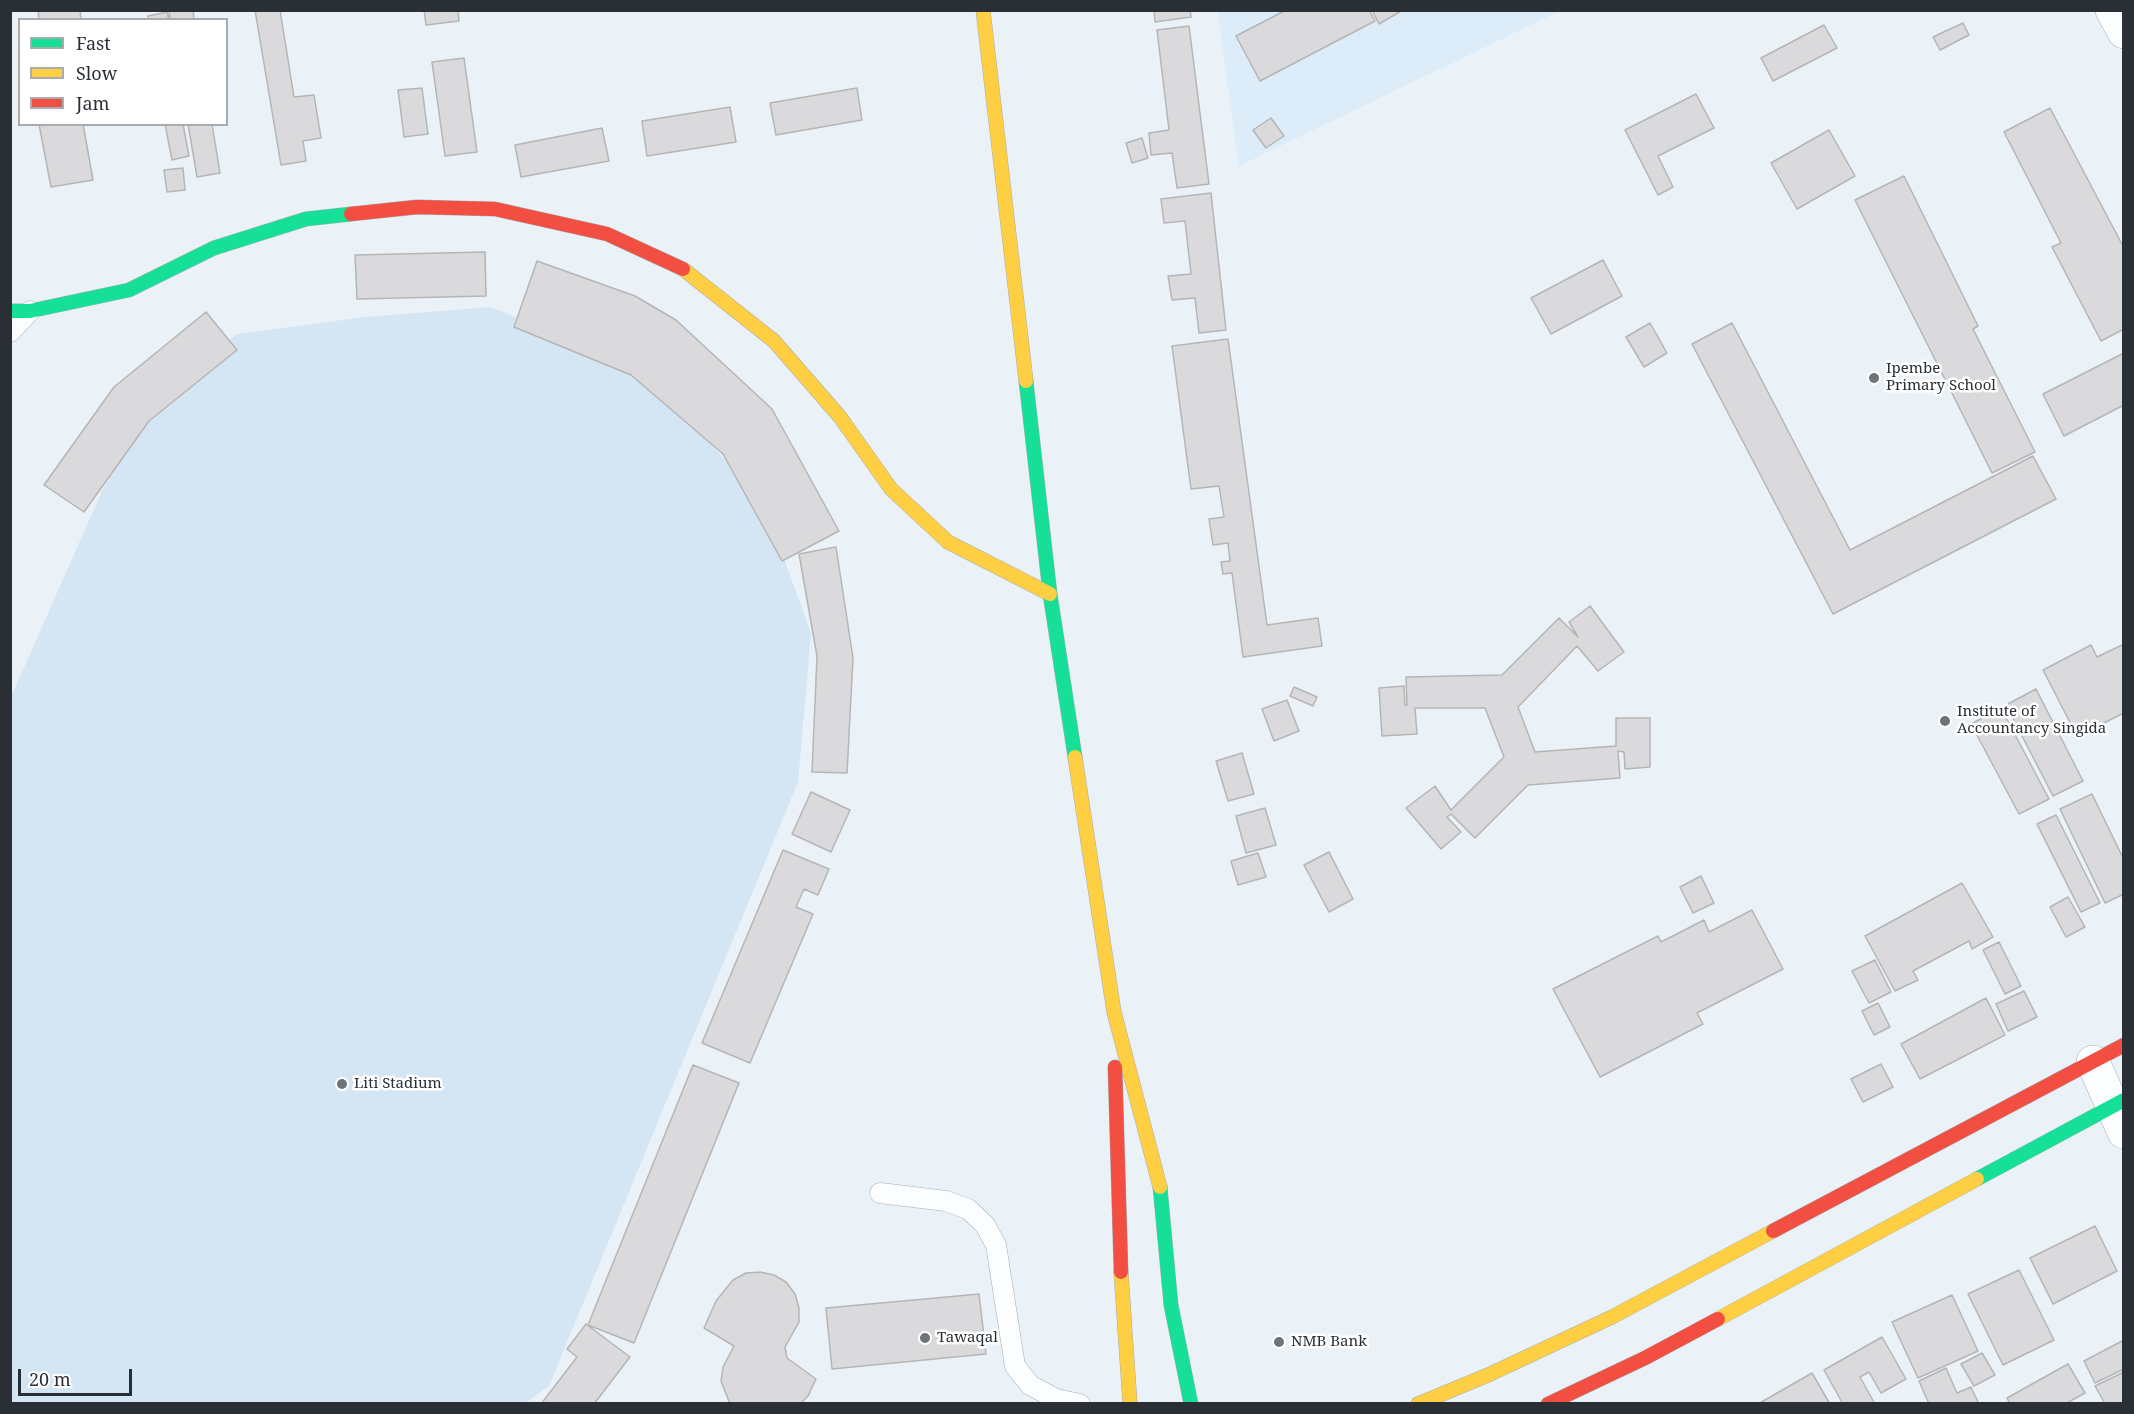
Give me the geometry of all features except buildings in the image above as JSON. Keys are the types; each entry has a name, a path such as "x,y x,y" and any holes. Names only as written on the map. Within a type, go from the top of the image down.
{"main road":[{"path":"983,10 1050,594 1114,1012 1161,1193 1171,1305 1191,1404"},
{"path":"20,311 129,290 214,248 306,219 417,207 495,209 607,234 685,270 774,341 840,417 891,489 948,542 1050,594"},
{"path":"1114,1012 1118,1219 1130,1404"},
{"path":"1418,1404 1612,1317 2124,1045"},
{"path":"1548,1404 1645,1358 2120,1113"}],"street":[{"path":"2112,10 2124,32"},
{"path":"2093,1062 2120,1113"}],"lane":[{"path":"10,332 20,311"},
{"path":"880,1193 946,1202 968,1209 985,1225 996,1245 1015,1366 1030,1385 1056,1399 1080,1404"}],"shaded area":[{"path":"1217,10 1560,11 1239,166"},
{"name":"Liti Stadium","path":"491,307 633,365 722,456 775,534 811,633 798,782 549,1386 524,1404 11,1404 11,697 102,491 144,410 237,334 365,317"}],"traffic: fast":[{"path":"10,311 30,311 129,290 214,248 306,219 351,214"},
{"path":"1026,381 1050,594 1075,757"},
{"path":"1977,1179 2124,1100"},
{"path":"1160,1187 1171,1305 1191,1404"}],"traffic: slow":[{"path":"983,10 1026,381"},
{"path":"683,269 774,341 840,417 891,489 948,542 1050,594"},
{"path":"1075,757 1114,1012 1160,1187"},
{"path":"1718,1319 1977,1179"},
{"path":"1418,1404 1488,1375 1612,1317 1773,1231"},
{"path":"1121,1272 1130,1404"}],"traffic: jam":[{"path":"351,214 417,207 495,209 607,234 683,269"},
{"path":"1773,1231 2124,1045"},
{"path":"1115,1067 1121,1272"},
{"path":"1548,1404 1645,1358 1718,1319"}],"place":[{"name":"Ipembe Primary School","path":"1874,378"},
{"name":"Institute of Accountancy Singida","path":"1945,721"},
{"name":"Liti Stadium","path":"342,1084"},
{"name":"Tawaqal","path":"925,1338"},
{"name":"NMB Bank","path":"1279,1342"}]}
